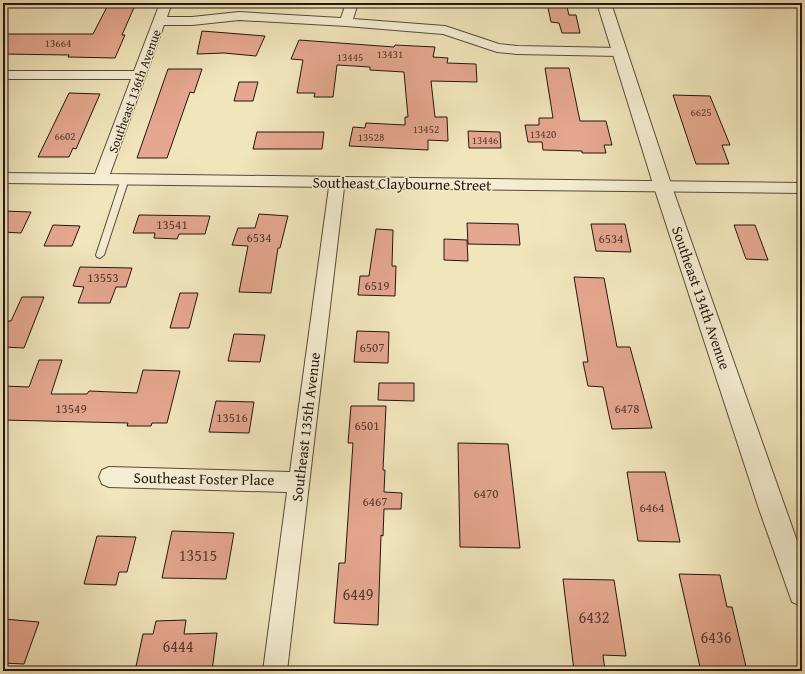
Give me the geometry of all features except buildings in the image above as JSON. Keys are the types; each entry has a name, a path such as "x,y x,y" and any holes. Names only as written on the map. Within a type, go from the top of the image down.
{"street":[{"name":"Southeast 136th Avenue","path":"102,179 166,3"},
{"path":"346,22 352,3"},
{"name":"Southeast 134th Avenue","path":"604,3 662,187 802,592"},
{"path":"159,21 192,21 239,16 346,22 445,30 497,48 518,50 619,52"},
{"path":"3,75 139,75"},
{"name":"Southeast Claybourne Street","path":"3,178 802,188"},
{"name":"Southeast 135th Avenue","path":"275,671 337,183"},
{"name":"Southeast Foster Place","path":"109,477 298,482"}],"lane":[{"path":"100,255 125,179"}]}
